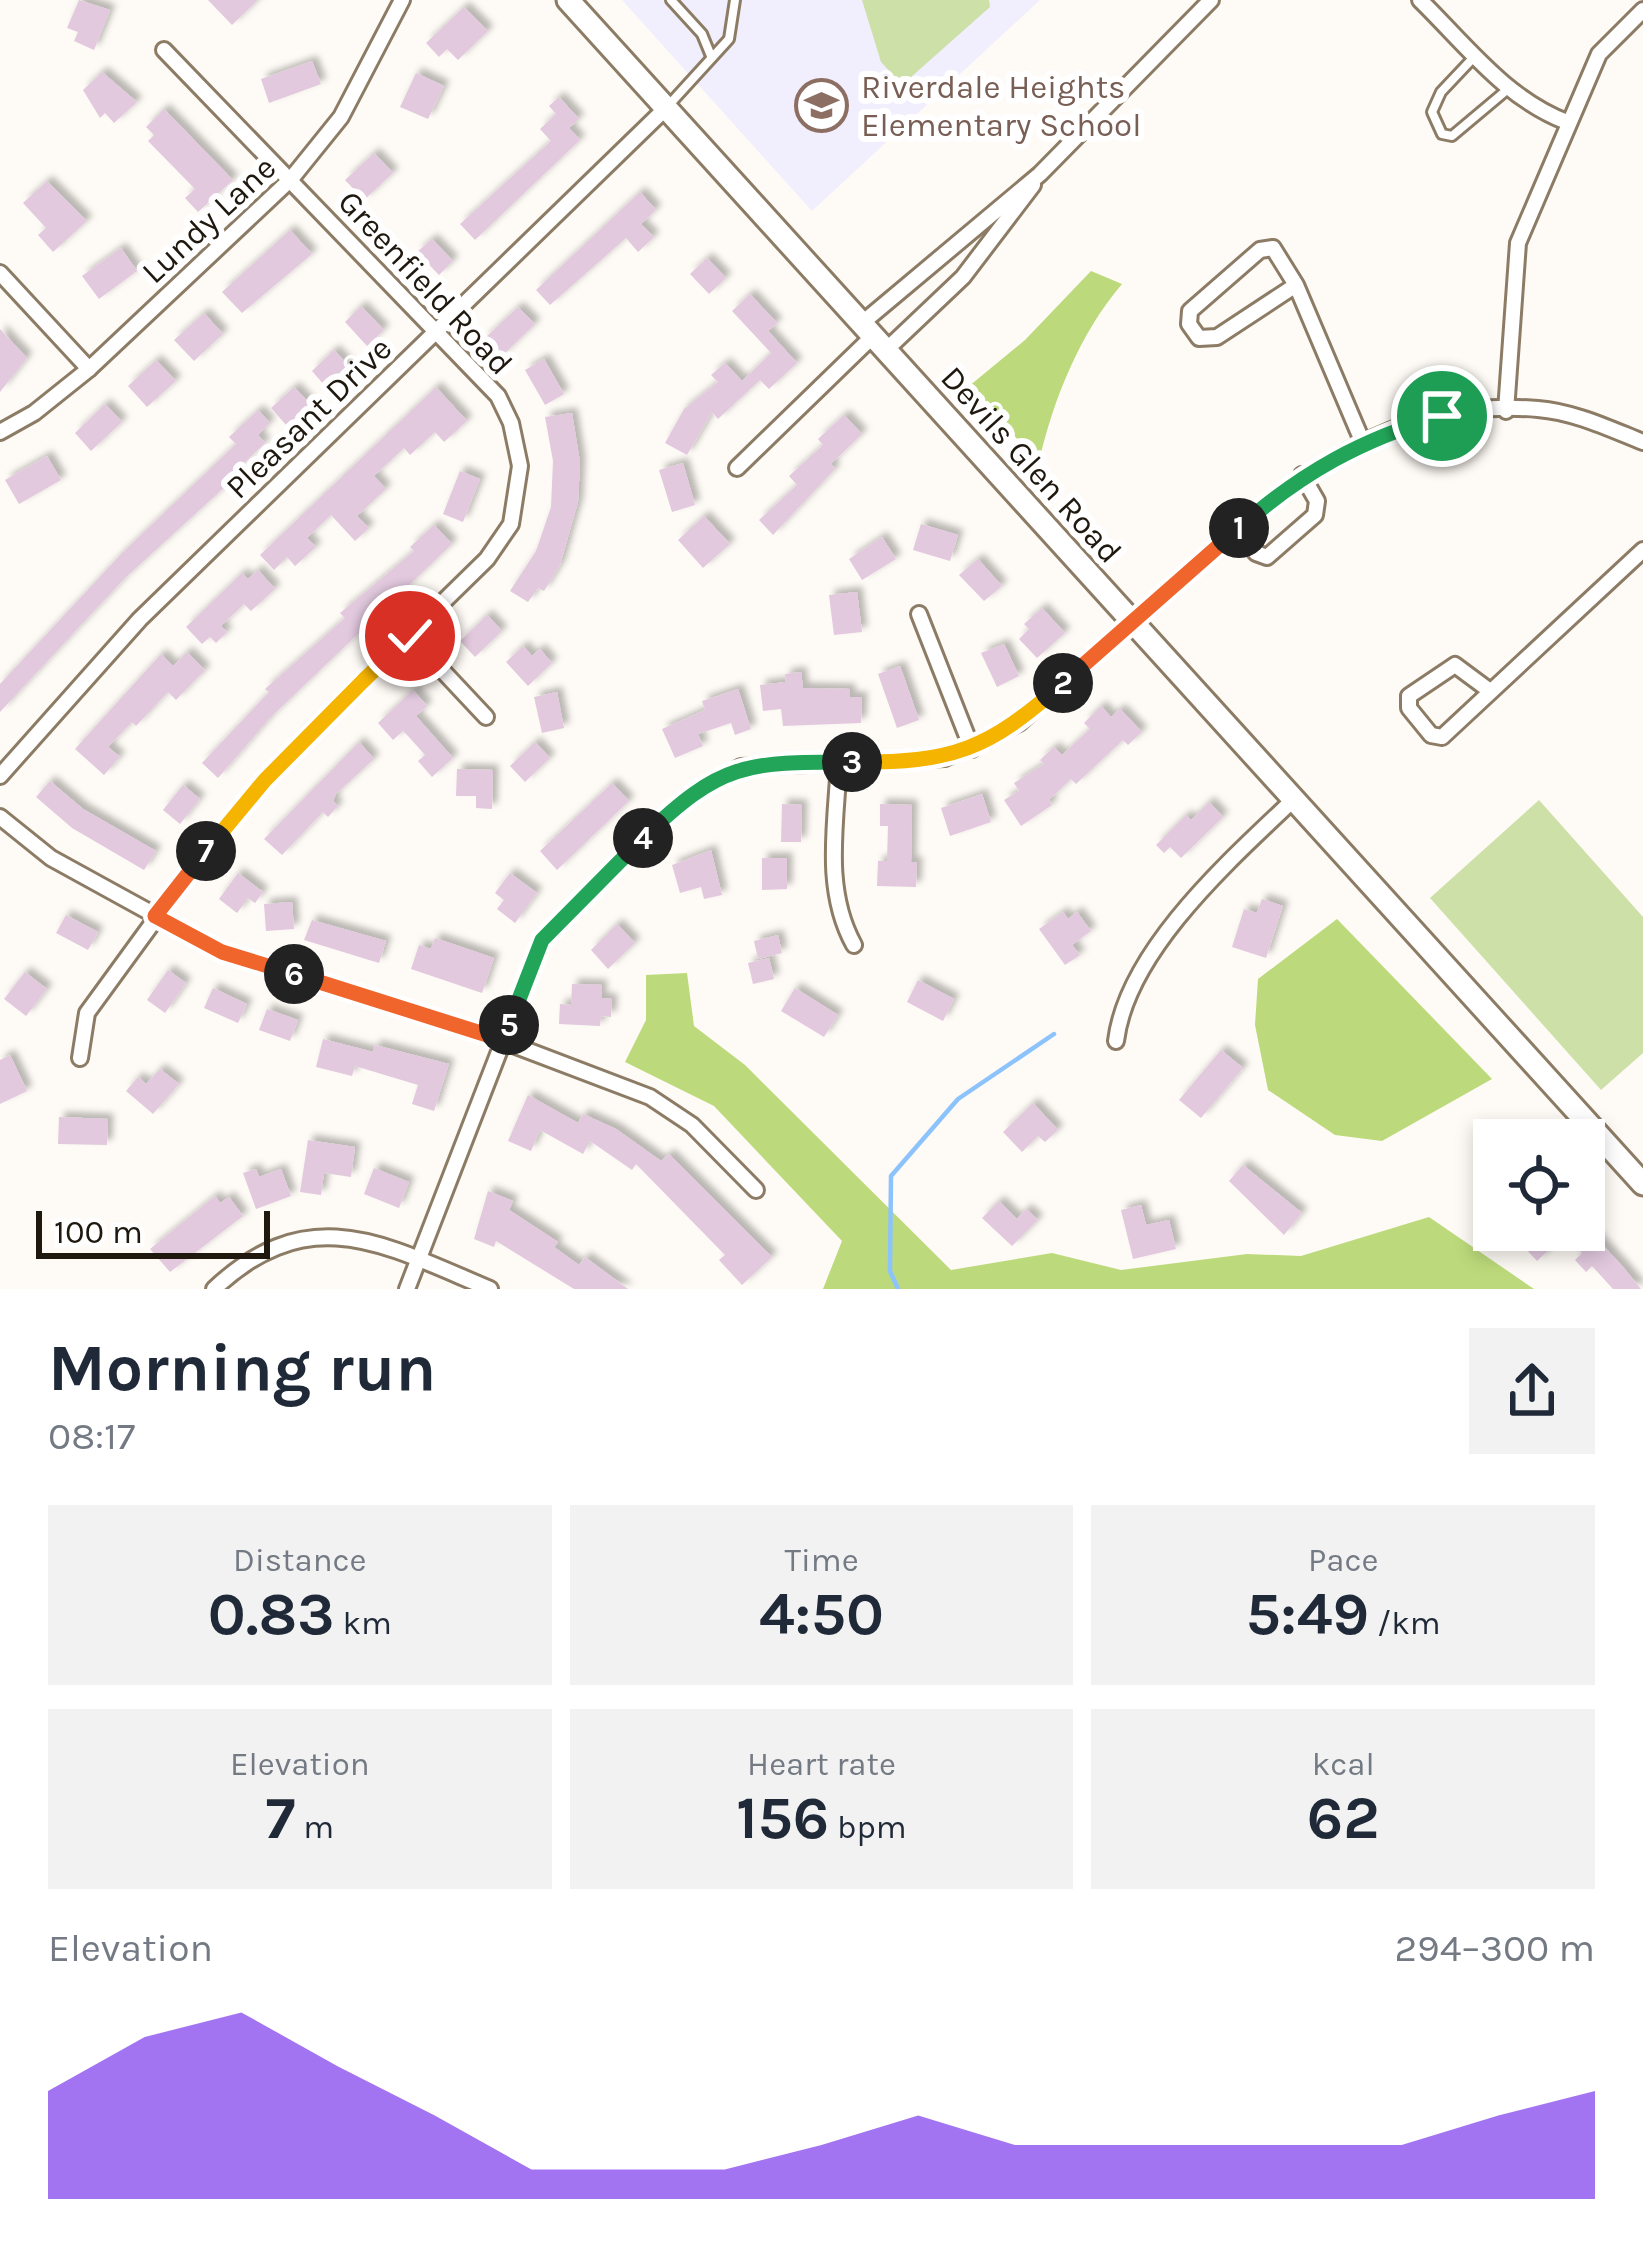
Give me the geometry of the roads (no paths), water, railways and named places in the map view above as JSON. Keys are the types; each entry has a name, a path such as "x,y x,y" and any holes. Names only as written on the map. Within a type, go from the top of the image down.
{"main road":[{"name":"Devils Glen Road","path":"568,0 1643,1184"}],"street":[{"name":"Lundy Lane","path":"0,432 34,413 88,369 291,179 341,117 402,0"},
{"path":"736,468 1040,174 1211,0"},
{"path":"1420,0 1508,89 1535,110 1568,122"},
{"path":"1506,411 1518,243 1599,54 1643,10"},
{"name":"Greenfield Road","path":"80,1058 88,1013 155,916 265,780 487,559 511,524 518,501 520,466 511,423 498,396 164,50"},
{"name":"Pleasant Drive","path":"0,776 140,619 666,109"},
{"path":"873,337 963,277 1009,223 1040,174"},
{"path":"1296,285 1217,337 1198,338 1189,324 1190,311 1260,250 1273,248 1296,285 1363,443"},
{"path":"0,273 88,369"},
{"path":"407,1289 542,940 680,802 741,767 945,758 972,748 1019,723 1302,475 1363,443 1442,416 1537,409 1591,421 1643,442"},
{"path":"1236,530 1256,554 1267,557 1315,515 1317,501 1302,475"},
{"path":"1490,691 1455,665 1408,696 1409,708 1431,735 1442,737 1643,550"},
{"path":"919,614 972,748"},
{"path":"410,636 486,717"},
{"path":"839,762 833,875 840,919 854,945"},
{"path":"1116,1041 1120,1007 1180,915 1292,801"},
{"path":"0,818 51,858 222,952 503,1040 650,1097 692,1125 756,1190"},
{"path":"214,1289 265,1250 300,1237 358,1239 490,1289"}],"lane":[{"path":"671,0 702,34 711,56"},
{"path":"666,109 729,39 735,0"},
{"path":"1476,55 1441,92 1432,112 1442,134 1452,136 1508,89"}],"waterway":[{"path":"898,1289 890,1271 891,1176 958,1099 1054,1034"}],"place":[{"name":"Riverdale Heights Elementary School","path":"822,105"}]}
